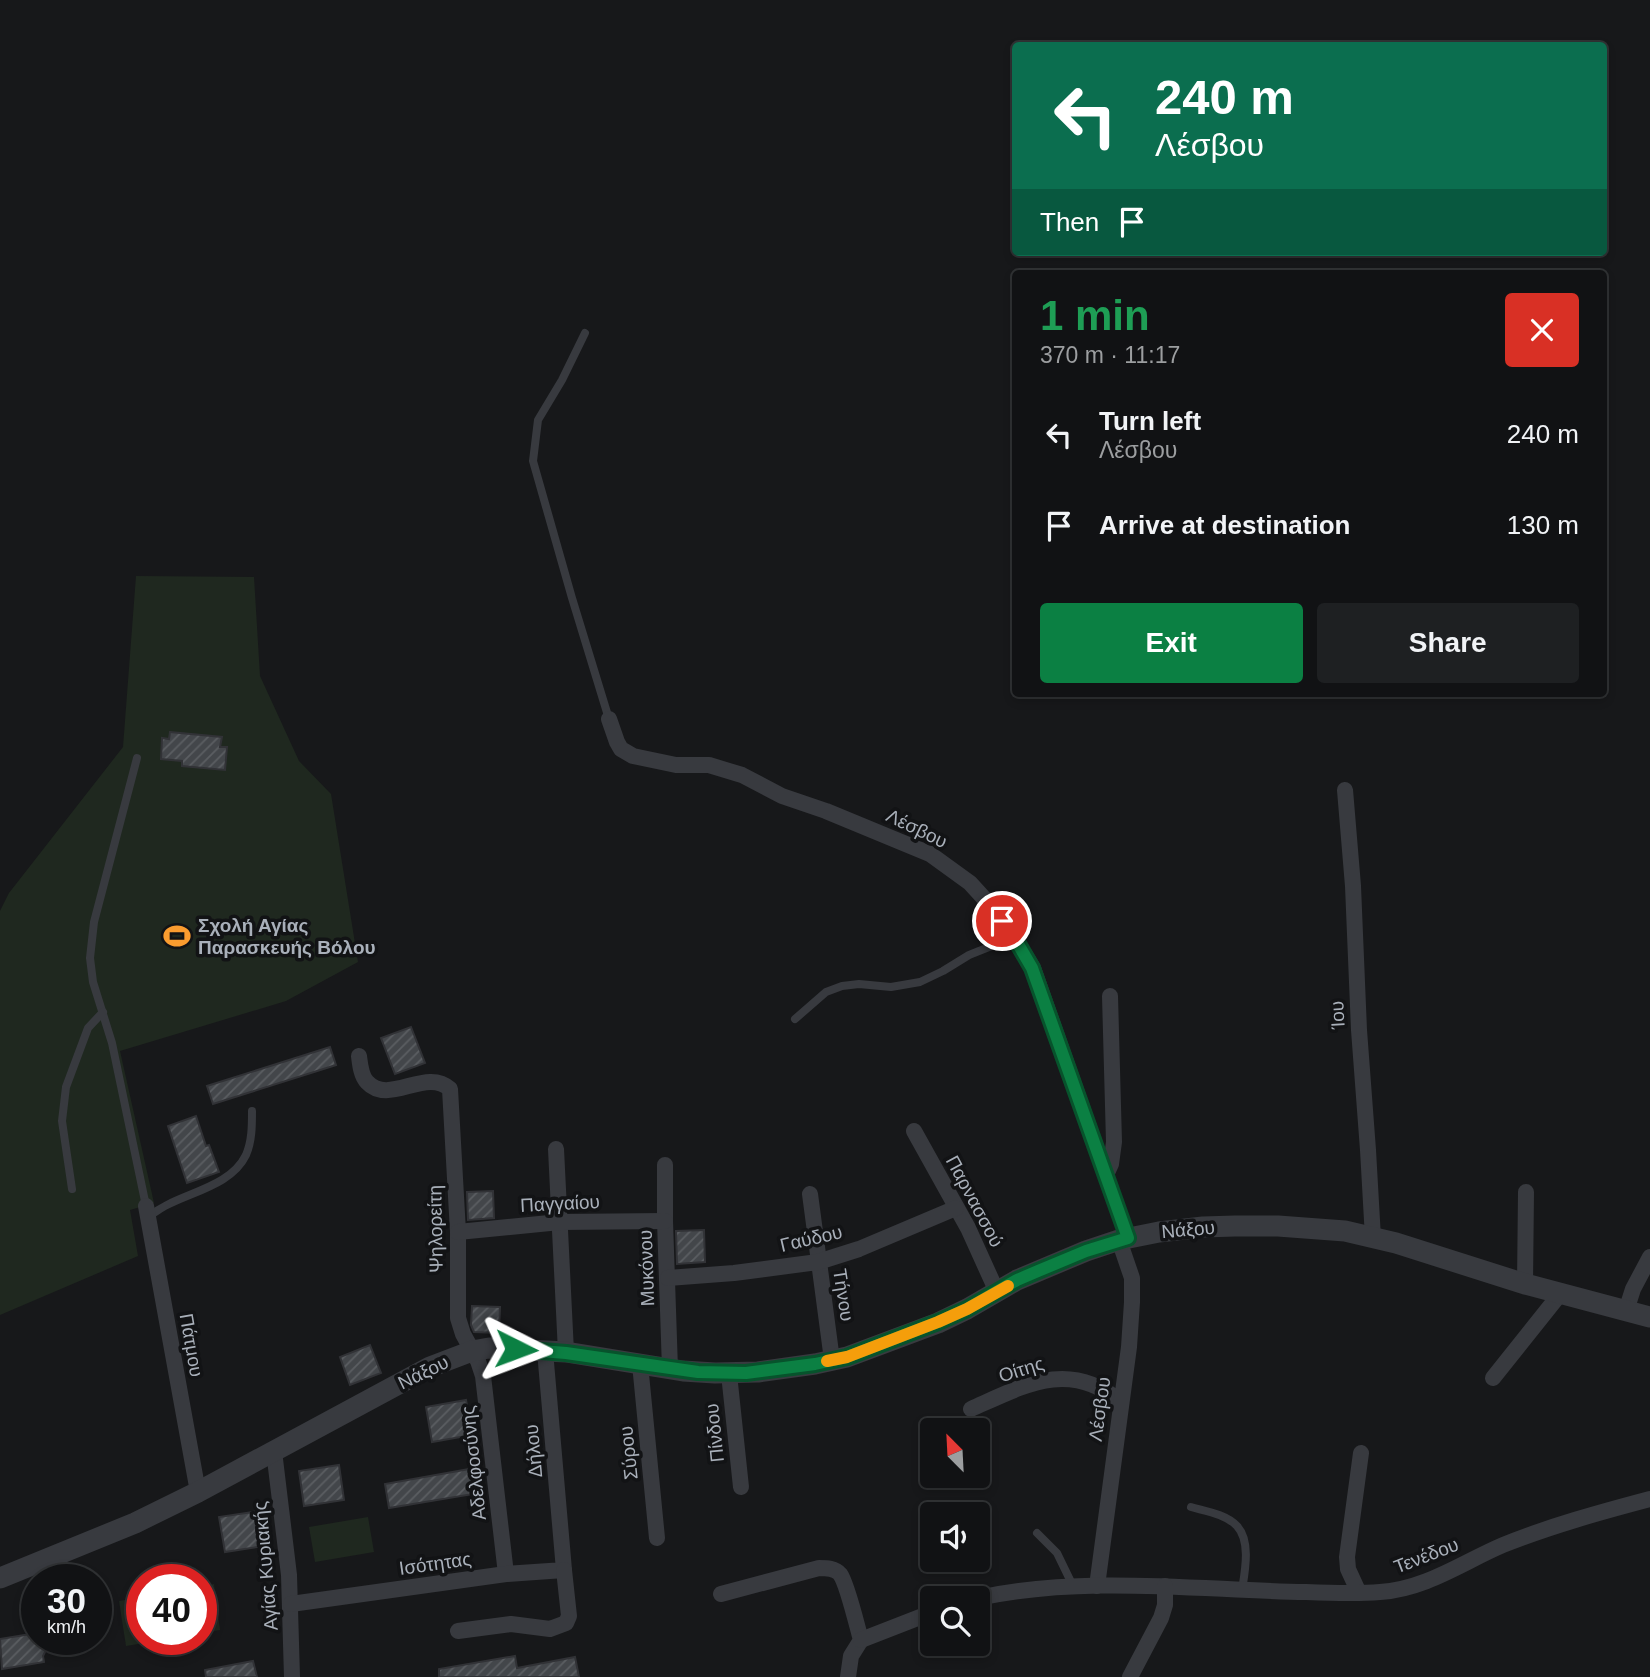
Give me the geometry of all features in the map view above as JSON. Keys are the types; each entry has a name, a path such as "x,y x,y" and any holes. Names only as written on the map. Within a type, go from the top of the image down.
{"street":[{"name":"Λέσβου","path":"609,719 617,742 633,756 676,765 709,765 742,775 782,796 930,854 970,883 991,906 1032,968 1106,1175 1132,1278 1129,1347 1097,1586"},
{"name":"Ίου","path":"1345,790 1373,1238"},
{"path":"1106,1175 1111,1164 1114,1142 1110,996"},
{"name":"Ψηλορείτη","path":"359,1056 363,1075 373,1086 392,1090 437,1081 450,1089 458,1232 458,1318 472,1351"},
{"name":"Παρνασσού","path":"914,1131 968,1228 997,1292"},
{"name":"Δήλου","path":"556,1149 560,1222 555,1352 564,1570"},
{"name":"Μυκόνου","path":"665,1165 670,1369"},
{"path":"1525,1284 1526,1192"},
{"name":"Τήνου","path":"810,1194 832,1360"},
{"name":"Γαύδου","path":"668,1278 818,1262 859,1249 956,1208"},
{"name":"Πάτμου","path":"147,1211 198,1492"},
{"name":"Παγγαίου","path":"458,1232 560,1222 665,1221"},
{"name":"Νάξου","path":"0,1578 135,1523 430,1367 472,1351 489,1348 555,1352 670,1369 729,1374 784,1369 847,1357 938,1322 1038,1271 1086,1251 1124,1239 1171,1230 1235,1226 1345,1231 1396,1243 1525,1284 1650,1318"},
{"path":"1626,1311 1633,1289 1650,1258"},
{"path":"1493,1378 1560,1294"},
{"name":"Αδελφοσύνης","path":"472,1351 485,1385 506,1574"},
{"name":"Σύρου","path":"640,1364 657,1538"},
{"name":"Πίνδου","path":"729,1374 741,1487"},
{"name":"Οίτης","path":"971,1409 1039,1382 1057,1379 1087,1382 1100,1387 1121,1402"},
{"name":"Αγίας Κυριακής","path":"274,1451 291,1604 292,1677"},
{"path":"1359,1593 1348,1569 1347,1557 1361,1454"},
{"name":"Τενέδου","path":"990,1596 1073,1586 1382,1592 1412,1586 1442,1575 1510,1543 1581,1518 1650,1499"},
{"path":"721,1594 819,1568 829,1568 838,1572 844,1581 861,1640"},
{"path":"458,1631 511,1624 550,1629 566,1623 569,1616 564,1570"},
{"name":"Ισότητας","path":"291,1604 506,1574 564,1570"},
{"path":"1130,1677 1161,1618 1165,1605 1165,1586"},
{"path":"848,1677 851,1656 861,1640 920,1617"}],"lane":[{"path":"585,333 562,380 538,420 533,461 609,719"},
{"path":"137,758 94,922 90,958 93,982 112,1043 147,1211 167,1205 228,1176 247,1153 252,1111"},
{"path":"795,1019 826,992 842,986 859,984 891,987 919,982 1014,937"},
{"path":"72,1189 62,1121 66,1087 88,1028 103,1012"},
{"path":"1191,1507 1216,1514 1237,1526 1245,1551 1241,1591"},
{"path":"1037,1533 1057,1553 1073,1586"}],"shaded area":[{"name":"Σχολή Αγίας Παρασκευής Βόλου","path":"136,576 254,577 260,676 299,761 331,794 358,962 286,1001 120,1051 154,1203 130,1210 138,1256 0,1315 0,911 9,893 123,747"},
{"path":"368,1517 374,1552 315,1562 309,1527"},
{"path":"126,1600 126,1646 119,1601"},
{"path":"217,1607 220,1630 217,1630"}],"building":[{"path":"170,732 222,737 220,747 227,747 225,770 182,766 182,761 161,759 162,738 169,739"},
{"path":"411,1027 425,1063 395,1074 381,1038"},
{"path":"330,1047 336,1065 213,1104 207,1086"},
{"path":"196,1116 206,1146 209,1145 219,1172 187,1183 168,1126"},
{"path":"493,1191 494,1218 468,1220 467,1192"},
{"path":"704,1230 705,1262 677,1264 676,1231"},
{"path":"472,1306 500,1307 499,1333 474,1332 471,1325"},
{"path":"370,1345 381,1373 350,1385 340,1357"},
{"path":"466,1400 472,1435 432,1442 426,1407"},
{"path":"339,1465 344,1500 304,1506 299,1471"},
{"path":"475,1468 479,1493 389,1508 385,1484"},
{"path":"259,1511 264,1546 225,1552 219,1517"},
{"path":"21,1636 21,1655 44,1655 44,1662 2,1669 0,1639"},
{"path":"515,1656 517,1668 575,1657 579,1677 439,1677 439,1669"},
{"path":"253,1661 257,1677 206,1677 205,1670"}],"slow traffic":[{"path":"827,1361 847,1357 900,1338 967,1309 1008,1286"}],"place":[{"name":"Σχολή Αγίας Παρασκευής Βόλου","path":"177,936"}],"route":[{"path":"516,1349 609,1358 683,1371 729,1374 815,1364 847,1357 900,1338 967,1309 1017,1280 1086,1251 1128,1238 1032,968 1002,921"}]}
